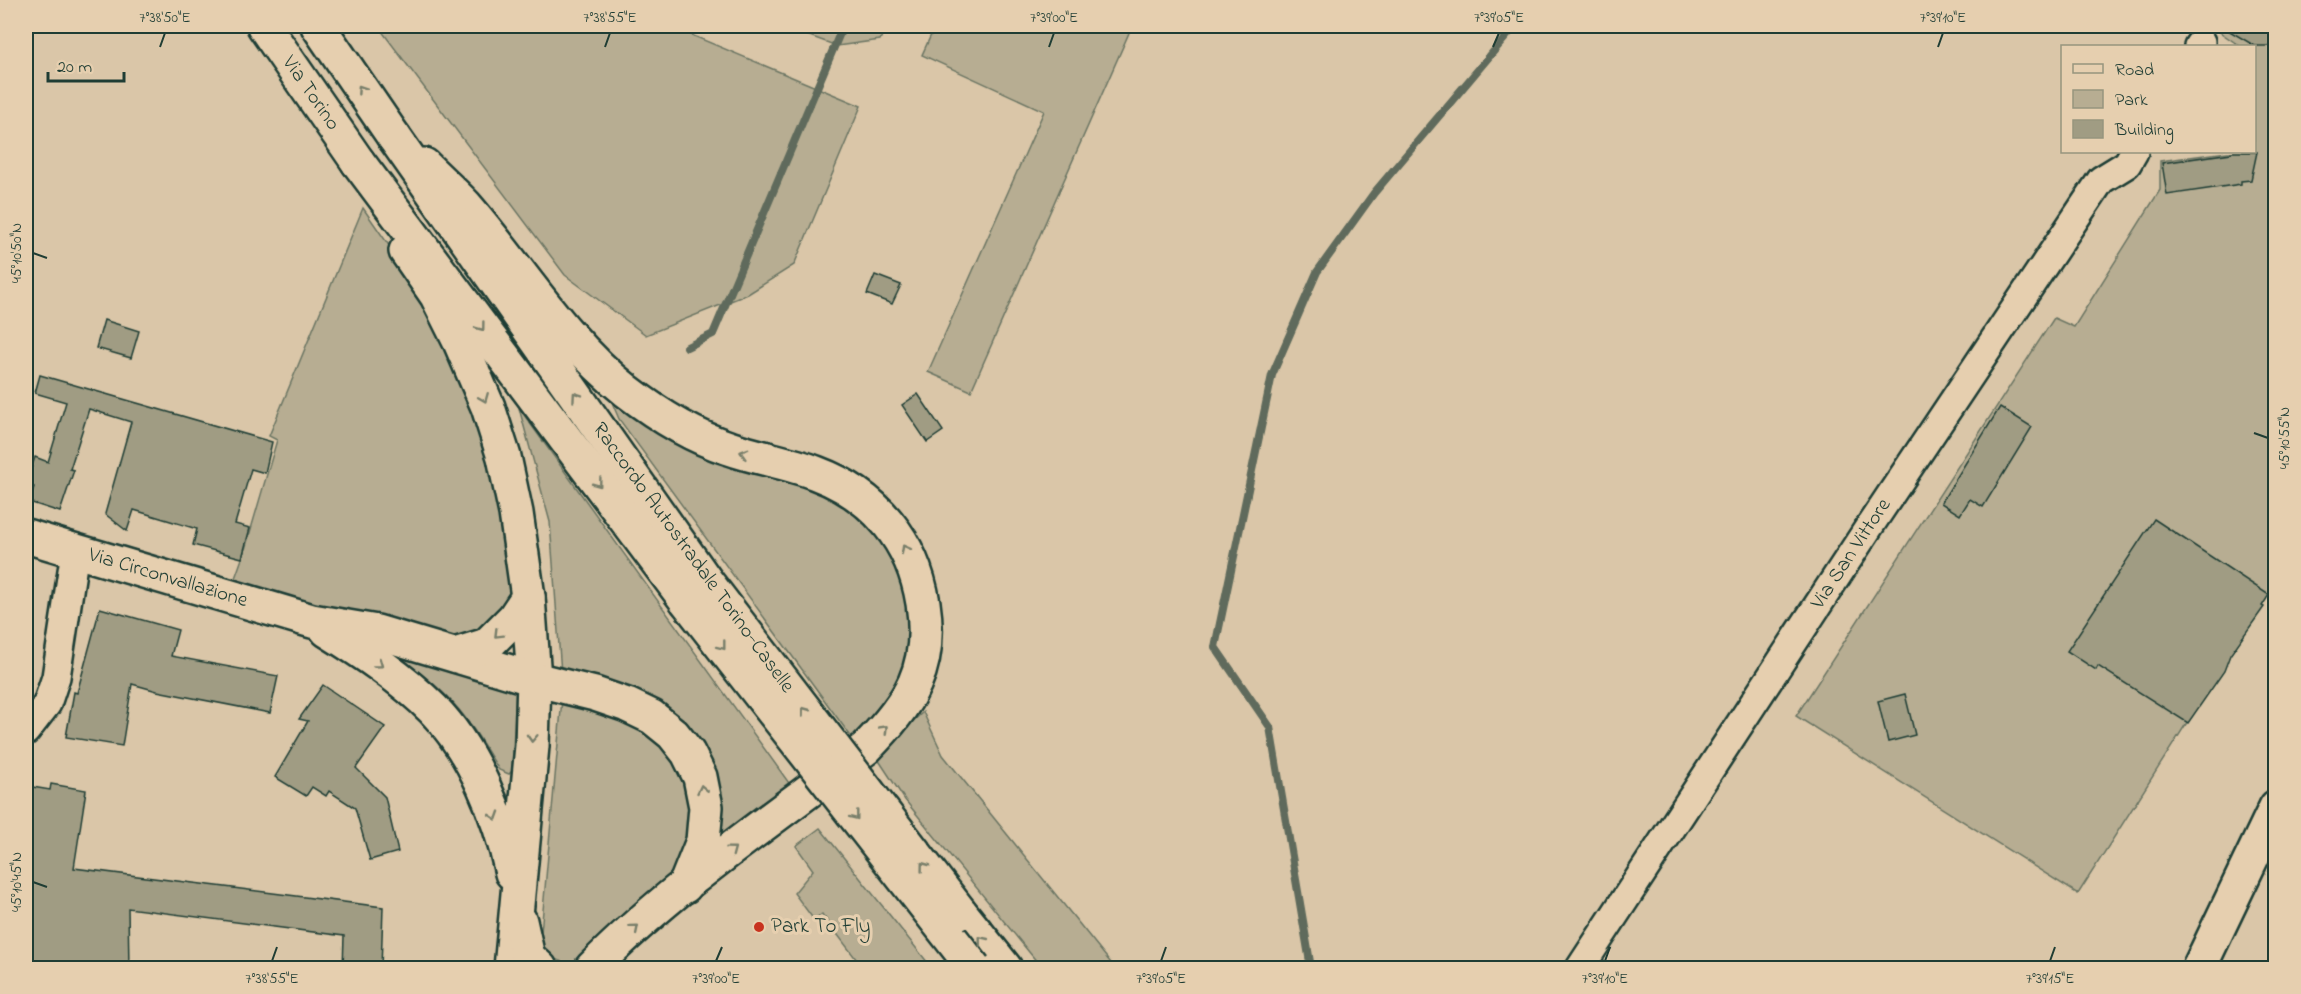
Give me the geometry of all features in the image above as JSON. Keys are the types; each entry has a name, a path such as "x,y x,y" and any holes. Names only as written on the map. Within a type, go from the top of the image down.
{"main road":[{"name":"Via Torino","path":"264,26 358,162"},
{"name":"Via Torino","path":"318,26 394,137"},
{"name":"Raccordo Autostradale Torino-Caselle","path":"394,137 696,590 974,969"},
{"path":"394,137 466,206 547,310 583,351 623,388 654,412 690,432 729,448 815,473 846,486 871,503 894,530 910,558 921,595 926,622 925,640 917,678 906,701 892,721 866,748 685,886 592,968"},
{"name":"Raccordo Autostradale Torino-Caselle","path":"358,162 696,590 1005,969"},
{"path":"358,162 395,234 437,296 460,342 488,407 504,457 516,513 528,597 534,679 532,746 511,969"},
{"name":"Via Circonvallazione","path":"26,536 312,621"},
{"path":"455,656 487,645 513,618 528,597"},
{"path":"312,621 377,632 534,679 595,694 652,717 673,734 688,753 700,777 706,807 702,841 685,886"},
{"path":"312,621 360,650 400,680 434,710 463,748 492,806 508,855 528,957 540,969"},
{"path":"2202,965 2276,807"}],"street":[{"name":"Via San Vittore","path":"1580,969 1863,537 2102,180 2127,164 2133,153"},
{"path":"26,731 47,704 56,677 75,551"}],"green space":[{"path":"378,26 670,26 861,106 794,265 748,294 646,335 565,275"},
{"path":"782,26 886,26 880,40 837,46"},
{"path":"935,26 1132,26 971,391 928,372 1044,111 922,55"},
{"path":"2211,26 2275,26 2275,584 2078,894 1796,716 2054,318 2074,327 2160,190 2160,161 2220,153 2256,153 2256,45 2239,45"},
{"path":"363,208 426,299 484,423 515,598 467,643 386,625 234,581 277,440 269,436"},
{"path":"611,400 663,434 809,486 864,516 893,552 911,604 910,657 894,699 855,742 619,419"},
{"path":"519,408 794,790 714,851 708,765 561,673 550,522"},
{"path":"386,648 516,685 512,771 509,774 499,770 461,712 447,696 422,674"},
{"path":"579,698 669,739 698,810 676,878 583,961 568,964 546,956 540,944 562,699"},
{"path":"923,712 943,755 1115,968 1042,968 905,800 876,756"},
{"path":"820,828 932,968 863,968 822,914 814,920 794,893 813,870 796,846"}],"building":[{"path":"2221,26 2276,26 2271,46 2253,45"},
{"path":"2257,152 2251,180 2241,181 2241,184 2167,195 2162,163 2231,153"},
{"path":"875,275 901,285 892,304 867,294"},
{"path":"104,320 139,331 131,358 96,348"},
{"path":"40,375 272,442 265,473 251,469 235,524 250,528 242,558 193,545 197,529 134,510 127,531 105,514 131,422 89,409 70,469 74,470 60,512 29,502 34,487 26,484 35,457 48,462 66,402 35,393"},
{"path":"918,394 943,431 927,442 902,405"},
{"path":"2000,407 2032,427 1983,507 1970,499 1960,515 1941,503"},
{"path":"2154,519 2269,595 2262,606 2264,607 2230,655 2224,671 2188,723 2098,666 2096,670 2067,651"},
{"path":"100,608 178,630 171,656 278,676 270,713 132,684 122,746 66,737 74,692 77,693"},
{"path":"323,685 385,727 356,768 385,797 398,852 370,860 355,808 329,791 326,796 312,787 306,796 275,777 308,721 299,719"},
{"path":"1905,694 1915,735 1888,742 1878,701"},
{"path":"51,784 86,790 74,868 383,907 381,969 343,969 344,936 128,908 129,969 26,969 26,786 50,790"}],"waterway":[{"path":"687,347 713,334 843,26"},
{"path":"1311,968 1270,727 1215,647 1272,375 1317,272 1374,193 1515,26"}],"place":[{"name":"Park To Fly","path":"759,927"}]}
